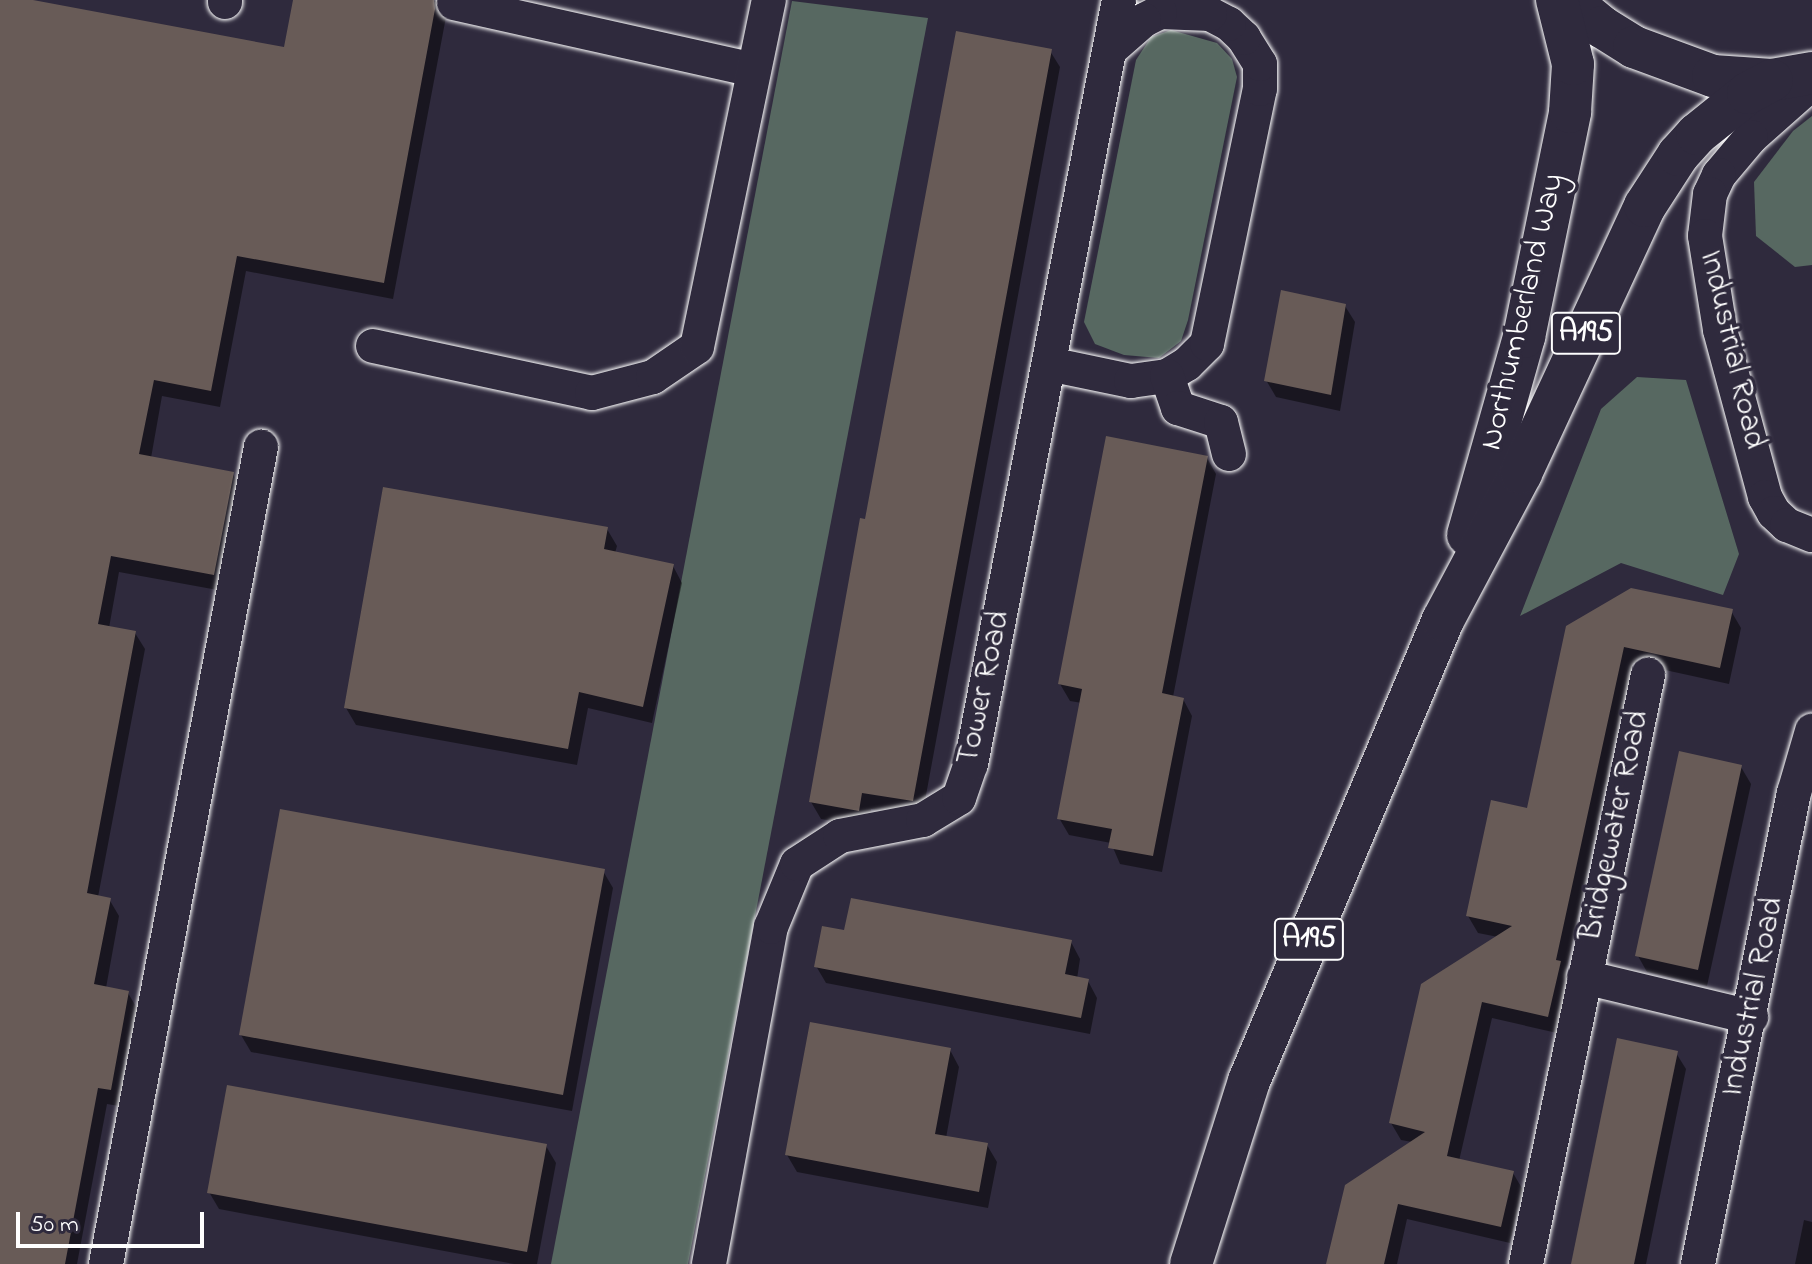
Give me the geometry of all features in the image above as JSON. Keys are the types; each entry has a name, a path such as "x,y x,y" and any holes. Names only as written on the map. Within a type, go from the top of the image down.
{"main road":[{"name":"Northumberland Way","path":"1443,620 1524,337 1570,112 1573,64 1557,0"},
{"name":"A195","path":"1569,0 1623,40 1675,64 1713,76 1792,82 1812,73"},
{"name":"Northumberland Way","path":"1191,1264 1249,1081 1443,620 1521,473 1659,181 1697,134 1748,93 1792,82"}],"street":[{"path":"373,346 592,393 653,377 697,347 769,0"},
{"name":"Tower Road","path":"709,1264 771,927 797,864 840,836 923,820 959,798 971,764 1119,0"},
{"path":"454,3 753,70"},
{"path":"1049,364 1131,381 1167,376 1187,364 1207,344 1260,89 1260,64 1244,38 1229,24 1210,14 1185,10 1160,12 1144,20 1111,49"},
{"name":"Industrial Road","path":"1792,82 1719,175 1710,194 1705,236 1720,330 1765,497 1774,513 1787,525 1812,535"},
{"path":"1167,376 1178,408 1221,422 1229,454"},
{"path":"106,1264 261,447"},
{"name":"Bridgewater Road","path":"1526,1264 1648,675"},
{"name":"Industrial Road","path":"1698,1264 1751,1017 1794,793 1812,731"},
{"name":"Bridgewater Road","path":"1584,977 1751,1017"}],"green space":[{"path":"792,1 928,18 688,1264 551,1264"},
{"path":"1171,30 1217,43 1232,59 1237,77 1188,320 1181,341 1159,358 1124,355 1095,344 1084,322 1136,60 1151,37"},
{"path":"1812,116 1812,265 1795,267 1756,236 1754,182 1793,131"},
{"path":"1637,377 1686,380 1739,554 1723,595 1621,563 1520,616 1601,409"}],"building":[{"path":"0,0 33,0 284,47 293,0 434,0 435,9 384,283 237,256 211,391 154,380 139,454 234,472 214,575 111,556 98,624 136,631 87,893 111,898 94,984 129,991 111,1090 98,1088 65,1264 0,1264"},
{"path":"956,31 1052,49 913,801 862,793 859,811 809,802 860,518 865,519"},
{"path":"1281,290 1346,304 1331,395 1264,381"},
{"path":"1106,436 1208,456 1162,693 1184,698 1153,856 1108,848 1112,829 1057,819 1082,689 1058,684"},
{"path":"383,487 608,527 604,549 674,564 643,707 579,692 568,749 344,708"},
{"path":"1631,588 1733,609 1720,668 1624,647 1556,960 1561,961 1548,1017 1482,1002 1447,1156 1514,1171 1501,1227 1398,1204 1384,1264 1326,1264 1345,1185 1425,1132 1389,1123 1421,984 1512,926 1466,916 1491,800 1527,808 1566,626"},
{"path":"1679,751 1742,765 1698,970 1635,956"},
{"path":"280,809 605,869 563,1095 239,1035"},
{"path":"851,898 1072,940 1065,974 1089,979 1081,1018 814,967 822,926 844,930"},
{"path":"810,1022 951,1048 935,1134 988,1143 979,1192 785,1155"},
{"path":"1617,1038 1678,1051 1634,1264 1571,1264"},
{"path":"227,1085 547,1144 527,1252 207,1193"}]}
